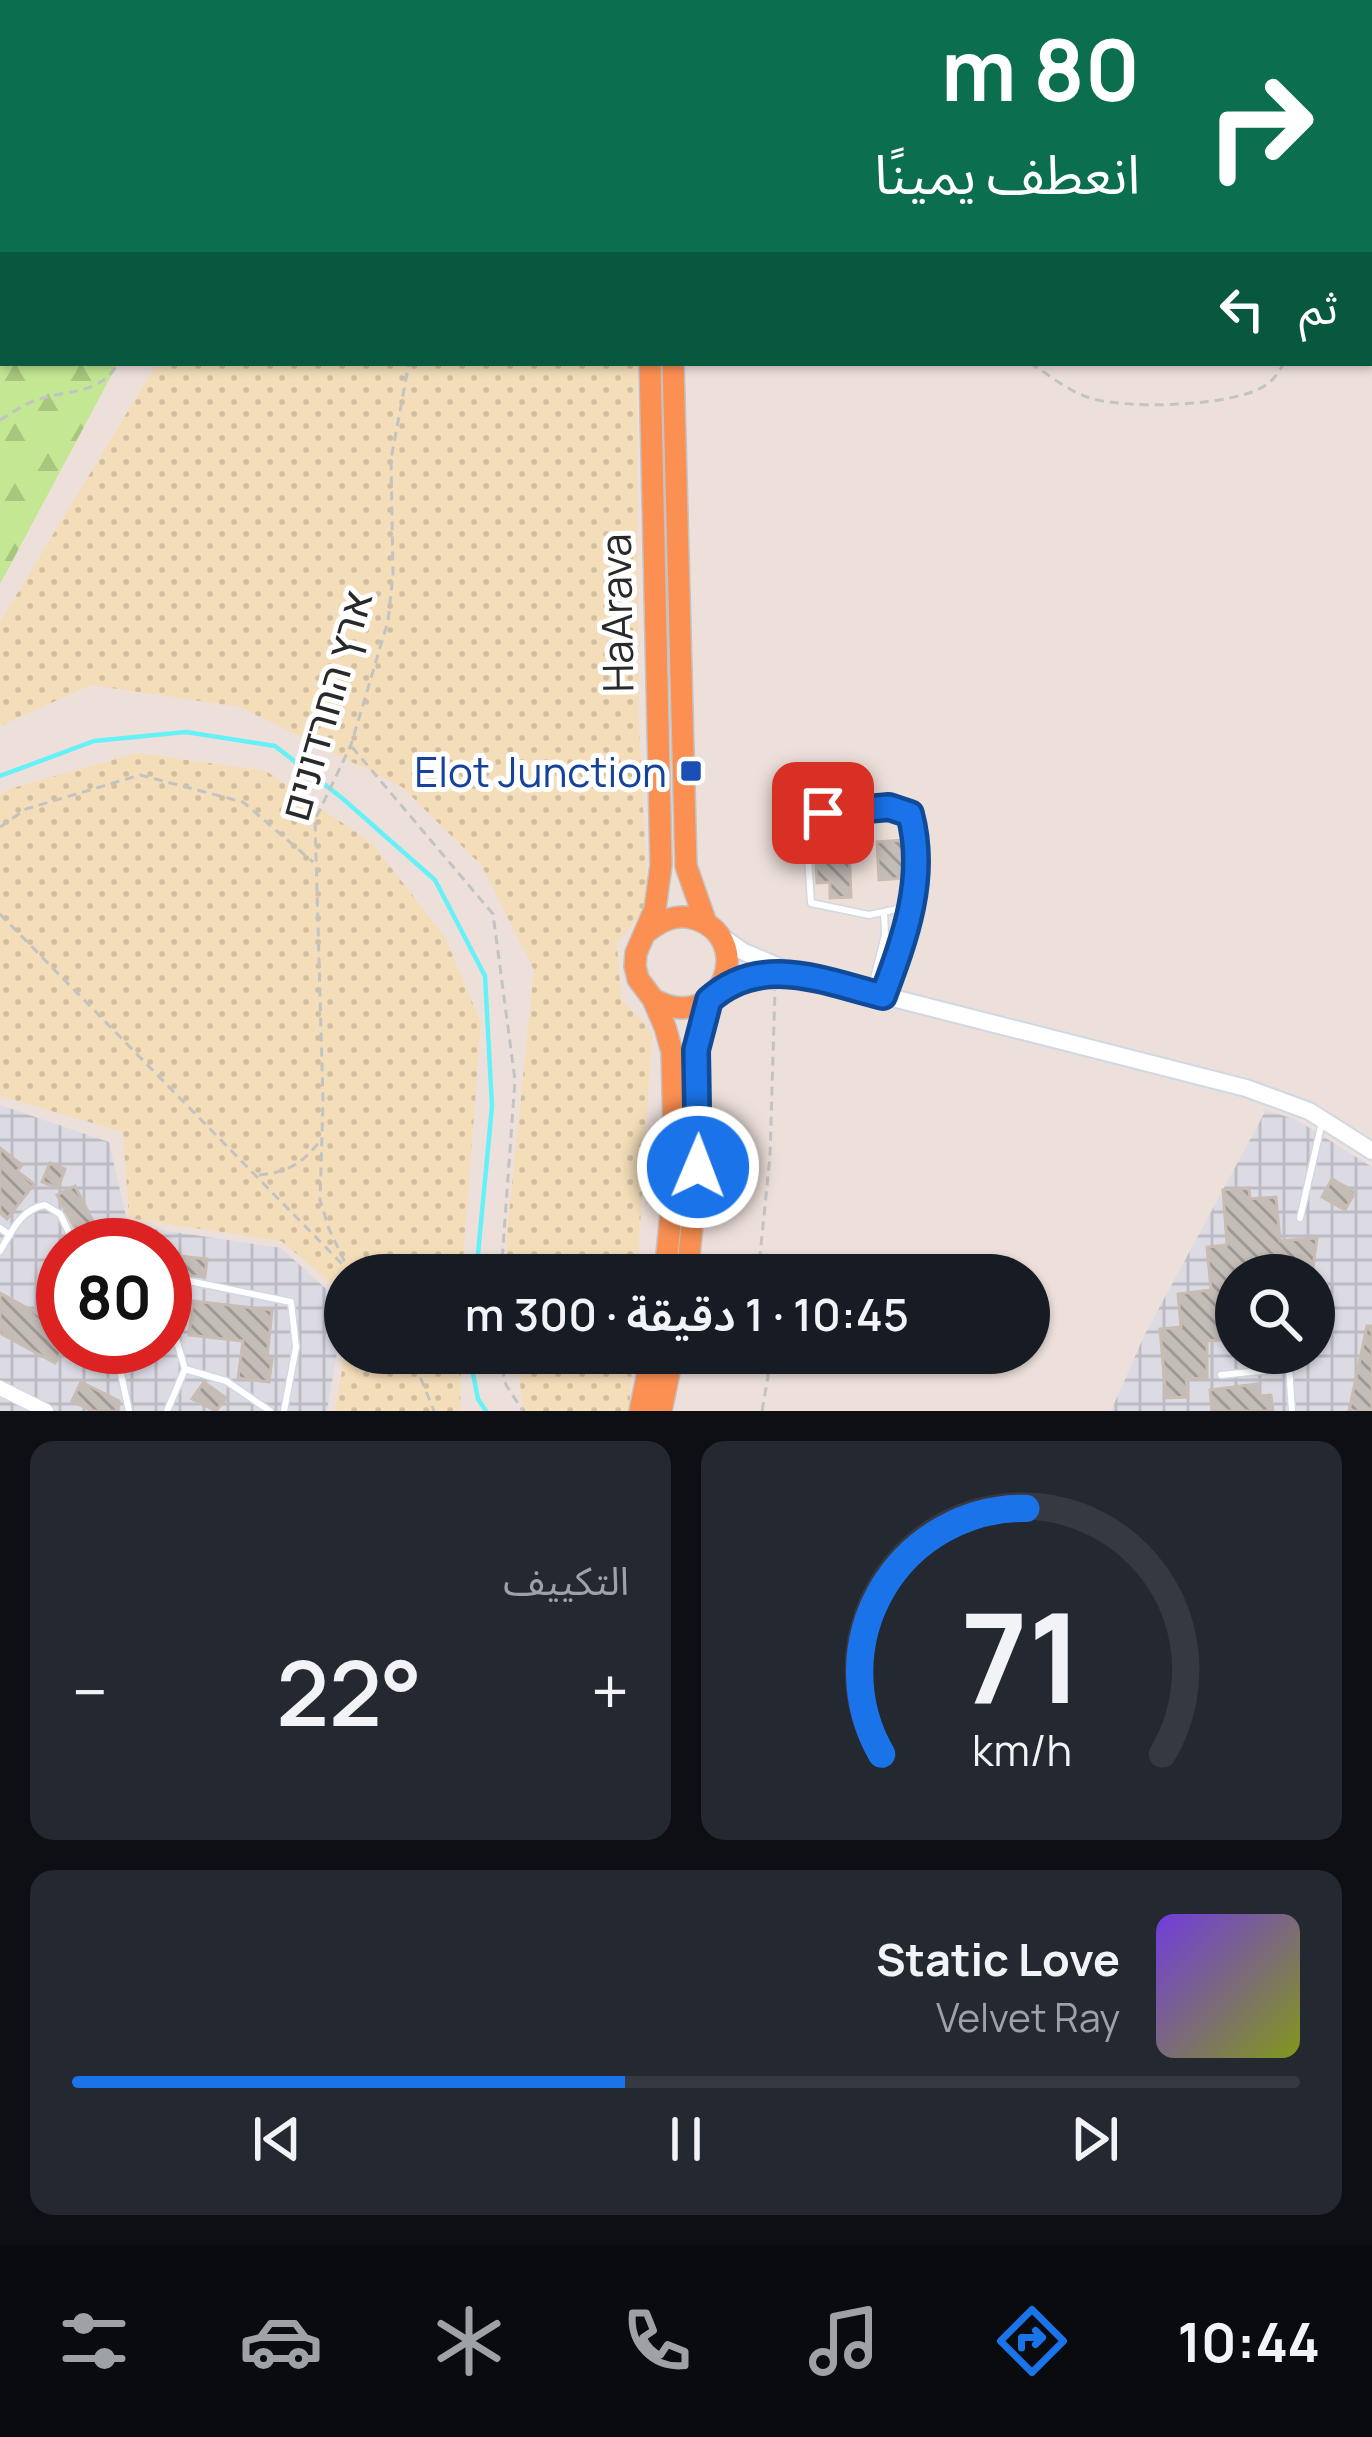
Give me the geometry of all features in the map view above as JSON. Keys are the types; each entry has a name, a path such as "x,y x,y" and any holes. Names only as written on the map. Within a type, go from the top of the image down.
{"highway":[{"name":"HaArava","path":"650,366 662,866 635,966 672,1052 676,1113 666,1254"},
{"name":"HaArava","path":"673,366 686,866 727,956 724,982 712,996 697,1034 698,1167 689,1254"},
{"path":"648,931 670,918 694,918 711,928"},
{"path":"653,999 676,1008 712,996"},
{"path":"640,1411 648,1374"},
{"path":"661,1411 669,1374"}],"street":[{"path":"711,928 783,972 1281,1099 1372,1151"},
{"path":"712,996 741,979 783,972"},
{"path":"0,1388 28,1407 46,1411"}],"lane":[{"path":"877,995 912,906 918,874 910,814 889,807 810,817 806,826 811,903 869,915 912,906"},
{"path":"877,995 886,935 884,912"},
{"path":"1300,1218 1323,1120"},
{"path":"0,1251 32,1207 45,1205 62,1218"},
{"path":"0,1228 10,1235"},
{"path":"192,1282 291,1302 296,1347 284,1411"},
{"path":"1221,1375 1289,1368 1292,1411"},
{"path":"192,1371 226,1381 270,1411"},
{"path":"121,1374 129,1411"},
{"path":"166,1411 183,1374"}],"path":[{"path":"0,420 34,401 92,388 111,376 116,366"},
{"name":"ארץ החרדונים","path":"342,1254 320,1200 315,820 351,746 388,621 393,575 391,459 408,366"},
{"path":"1035,366 1088,397 1130,406 1163,406 1253,392 1270,384 1281,366"},
{"path":"351,746 493,914 515,1080 503,1254"},
{"path":"0,827 26,809 140,776 243,802 314,863"},
{"path":"0,914 332,1254"},
{"path":"760,1254 783,972"},
{"path":"257,1176 303,1163 322,1138"},
{"path":"418,1374 434,1411"},
{"path":"503,1374 523,1411"},
{"path":"762,1411 768,1374"}],"shaded area":[{"path":"0,1105 109,1142 126,1218 36,1218 36,1374 192,1374 192,1235 281,1248 324,1287 324,1374 333,1374 327,1411 0,1411"},
{"path":"1266,1110 1297,1120 1372,1167 1372,1411 1111,1411 1144,1336"}],"green space":[{"path":"0,366 116,366 0,584"}],"sand":[{"path":"155,366 637,366 639,724 648,908 617,942 621,999 652,1032 638,1254 507,1254 534,970 482,866 402,787 240,707 91,685 0,726 0,622"},
{"path":"137,753 266,771 372,843 445,937 481,1023 464,1254 324,1254 324,1277 281,1241 192,1228 192,1218 129,1218 123,1132 0,1096 0,795"},
{"path":"341,1374 461,1374 460,1411 335,1411"},
{"path":"519,1374 632,1374 629,1411 523,1411"}],"building":[{"path":"903,840 905,878 879,880 877,842"},
{"path":"849,846 851,897 830,898 830,882 817,883 815,848"},
{"path":"0,1148 22,1165 17,1171 34,1184 7,1219 0,1213"},
{"path":"50,1163 65,1169 58,1188 42,1182"},
{"path":"1332,1179 1355,1192 1345,1210 1322,1197"},
{"path":"75,1186 91,1218 69,1218 57,1195"},
{"path":"1249,1188 1250,1199 1276,1197 1280,1241 1317,1238 1315,1254 1215,1254 1215,1340 1207,1341 1207,1378 1186,1379 1188,1397 1166,1398 1160,1329 1181,1327 1178,1294 1211,1290 1207,1247 1227,1245 1223,1190"},
{"path":"192,1257 207,1259 205,1277 192,1276"},
{"path":"0,1293 36,1313 36,1353 0,1333"},
{"path":"193,1301 272,1310 269,1382 238,1378 243,1341 192,1335"},
{"path":"1367,1326 1372,1326 1372,1411 1349,1411"},
{"path":"81,1382 119,1401 118,1411 92,1411 72,1401"},
{"path":"204,1382 226,1398 216,1411 192,1399"},
{"path":"1257,1384 1259,1396 1271,1395 1273,1411 1212,1411 1210,1390"}],"waterway":[{"path":"0,776 94,741 186,732 275,746 435,880 485,976 492,1106 478,1254"},
{"path":"473,1374 478,1399 486,1411"}],"place":[{"name":"Elot Junction","path":"691,771"}],"route":[{"path":"698,1167 697,1034 709,1000 741,979 790,972 883,996 893,969 918,874 910,814 889,807 823,813"}]}
